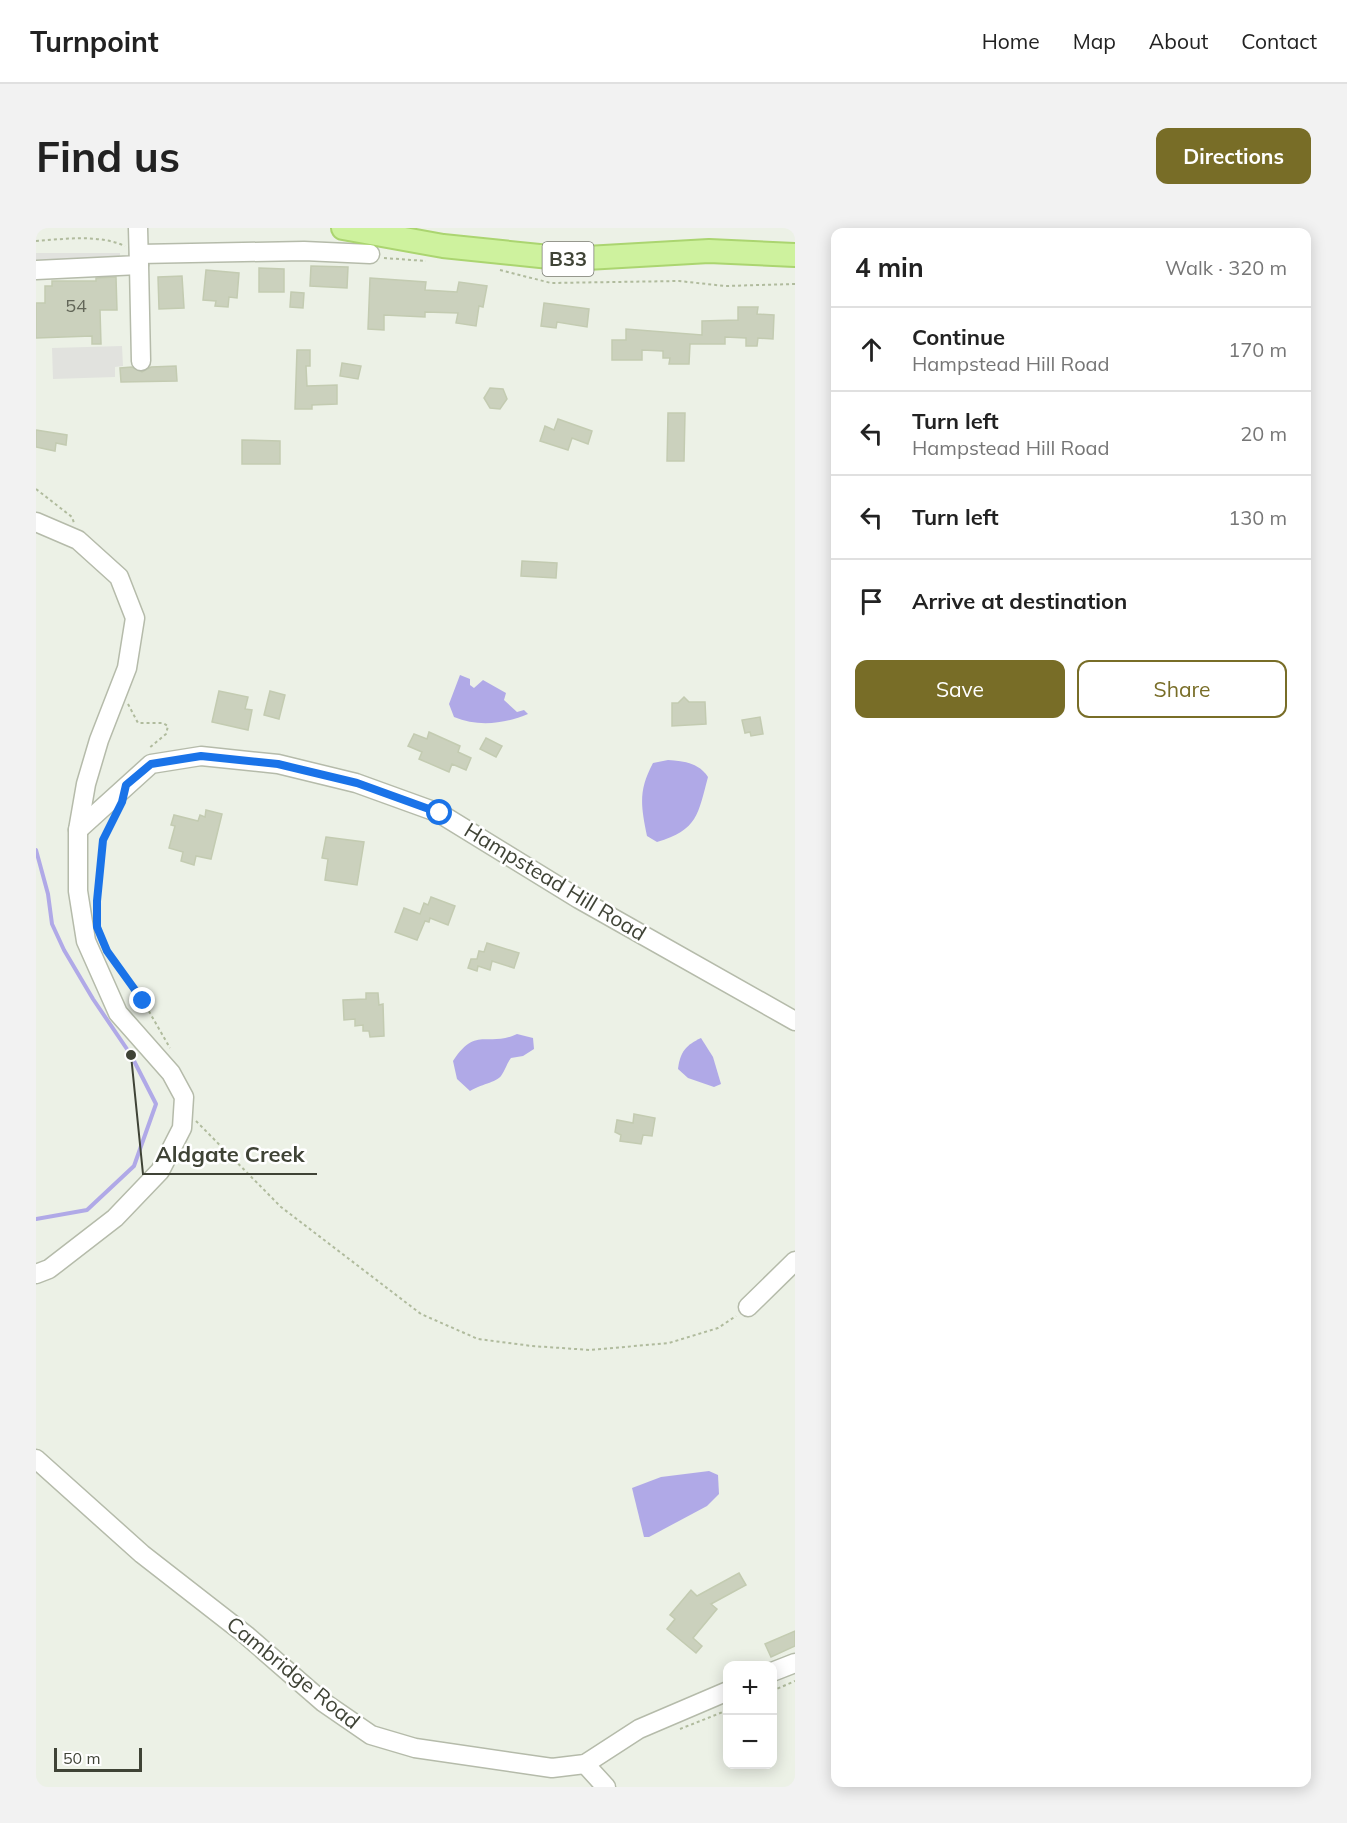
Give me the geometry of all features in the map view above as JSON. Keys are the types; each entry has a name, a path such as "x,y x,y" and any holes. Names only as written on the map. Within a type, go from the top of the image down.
{"main road":[{"name":"B33","path":"343,228 443,246 569,259 709,250 795,255"}],"street":[{"path":"138,228 136,256 141,361"},
{"path":"36,270 136,256 304,250 370,255"},
{"path":"36,522 78,540 119,577 135,618 127,668 90,773 78,830 78,891 87,941 118,1013 171,1073 184,1097 182,1128 160,1171 115,1218 49,1269 36,1274"},
{"name":"Hampstead Hill Road","path":"78,830 151,764 201,756 278,764 357,783 440,813 579,899 795,1021"},
{"path":"748,1307 795,1261"},
{"name":"Cambridge Road","path":"36,1459 142,1554 246,1635 323,1702 371,1735 416,1748 552,1768 585,1764 639,1729 723,1692"},
{"path":"777,1670 795,1663"},
{"path":"585,1764 606,1787"}],"path":[{"path":"36,241 70,238 113,241 136,256"},
{"path":"36,489 72,517 78,540"},
{"path":"119,689 138,723 163,723 168,726 166,734 146,751"},
{"path":"97,918 103,840 111,820"},
{"path":"104,943 143,1001 172,1051 176,1066 171,1073"},
{"path":"184,1108 281,1208 421,1314 478,1339 590,1350 669,1343 718,1328 748,1307"},
{"path":"777,1689 795,1681"},
{"path":"677,1730 723,1712"}],"shaded area":[{"path":"36,253 120,253 120,263 36,263"},
{"path":"122,346 123,366 115,367 115,377 53,379 52,348"},
{"path":"460,675 470,679 470,685 474,688 483,680 506,693 504,700 517,712 524,710 528,714 491,723 472,722 454,717 449,704"},
{"path":"668,760 696,766 708,777 702,801 689,826 657,842 647,836 642,807 643,790 653,763"},
{"path":"517,1034 533,1038 534,1049 523,1056 511,1058 499,1078 470,1091 457,1079 453,1061 469,1044 476,1040 507,1038"},
{"path":"701,1038 713,1057 721,1084 714,1087 688,1078 678,1069 680,1058 685,1050 691,1043"},
{"path":"709,1471 718,1475 719,1494 707,1506 649,1537 644,1537 632,1488 661,1477"}],"building":[{"path":"311,266 348,267 347,288 310,286"},
{"path":"259,268 284,269 284,292 259,292"},
{"path":"206,270 239,273 237,298 229,297 228,307 215,306 216,301 203,300"},
{"path":"182,276 184,308 159,309 158,277"},
{"path":"116,277 117,310 100,310 101,344 92,344 92,336 36,338 36,303 45,303 45,286 52,286 52,281 96,281 96,278"},
{"path":"370,278 426,282 425,290 457,292 459,282 487,286 483,307 479,306 476,326 456,323 458,313 425,312 425,317 384,315 384,330 368,329"},
{"path":"291,292 304,293 303,308 290,307"},
{"path":"544,303 589,309 587,327 557,322 556,328 541,326"},
{"path":"738,307 758,307 757,314 774,315 773,339 758,338 757,346 746,346 746,338 725,337 725,344 690,344 689,364 669,364 670,358 663,358 663,351 642,350 642,360 612,360 612,340 626,340 626,329 702,335 702,321 738,320"},
{"path":"297,350 310,350 310,366 306,366 307,386 337,385 337,404 312,405 312,409 295,409"},
{"path":"342,363 361,366 358,379 340,376"},
{"path":"176,366 177,381 121,382 120,368 132,367 142,372 151,367"},
{"path":"490,388 503,389 507,399 500,409 490,408 484,398"},
{"path":"668,413 685,413 684,461 667,461"},
{"path":"558,419 592,431 588,444 572,438 568,450 540,441 545,426 554,430"},
{"path":"36,430 67,435 66,445 56,443 55,451 36,447"},
{"path":"242,440 280,441 280,464 242,464"},
{"path":"522,561 557,563 556,578 521,576"},
{"path":"219,691 248,697 245,709 252,710 248,730 212,722"},
{"path":"270,691 285,695 279,719 264,715"},
{"path":"684,697 689,702 705,702 706,724 672,726 672,703 678,703"},
{"path":"760,717 763,734 751,736 750,732 745,733 742,720"},
{"path":"429,732 460,746 458,752 471,758 466,770 452,764 449,772 419,759 422,752 408,746 414,734 427,739"},
{"path":"486,738 502,746 496,757 480,749"},
{"path":"206,810 222,814 211,859 196,856 194,865 181,861 183,852 169,848 175,826 171,825 174,815 198,821 200,815 205,817"},
{"path":"326,837 364,842 357,885 325,880 328,859 322,858"},
{"path":"431,897 455,906 448,925 430,918 429,922 425,921 417,940 395,932 404,908 420,914 424,903 428,905"},
{"path":"487,943 519,953 514,968 492,961 490,970 478,966 477,971 468,968 471,959 477,959 479,951 484,952"},
{"path":"366,993 378,993 379,1005 383,1004 384,1036 370,1037 369,1031 363,1031 363,1025 355,1026 355,1019 344,1020 343,1000 366,999"},
{"path":"634,1114 655,1118 652,1136 643,1135 641,1144 620,1141 621,1135 615,1132 617,1120 633,1123"},
{"path":"739,1573 746,1585 711,1604 717,1609 693,1638 702,1646 696,1653 667,1629 675,1619 670,1615 691,1590 697,1596"},
{"path":"795,1631 795,1646 771,1657 765,1644"}],"waterway":[{"path":"36,850 48,894 52,924 64,950 93,999 131,1055 156,1104 134,1166 87,1210 36,1219"}],"place":[{"name":"Aldgate Creek","path":"131,1055"}],"route":[{"path":"143,1001 107,951 97,927 97,901 103,840 122,802 126,785 151,764 201,756 278,764 357,783 440,813"}]}
